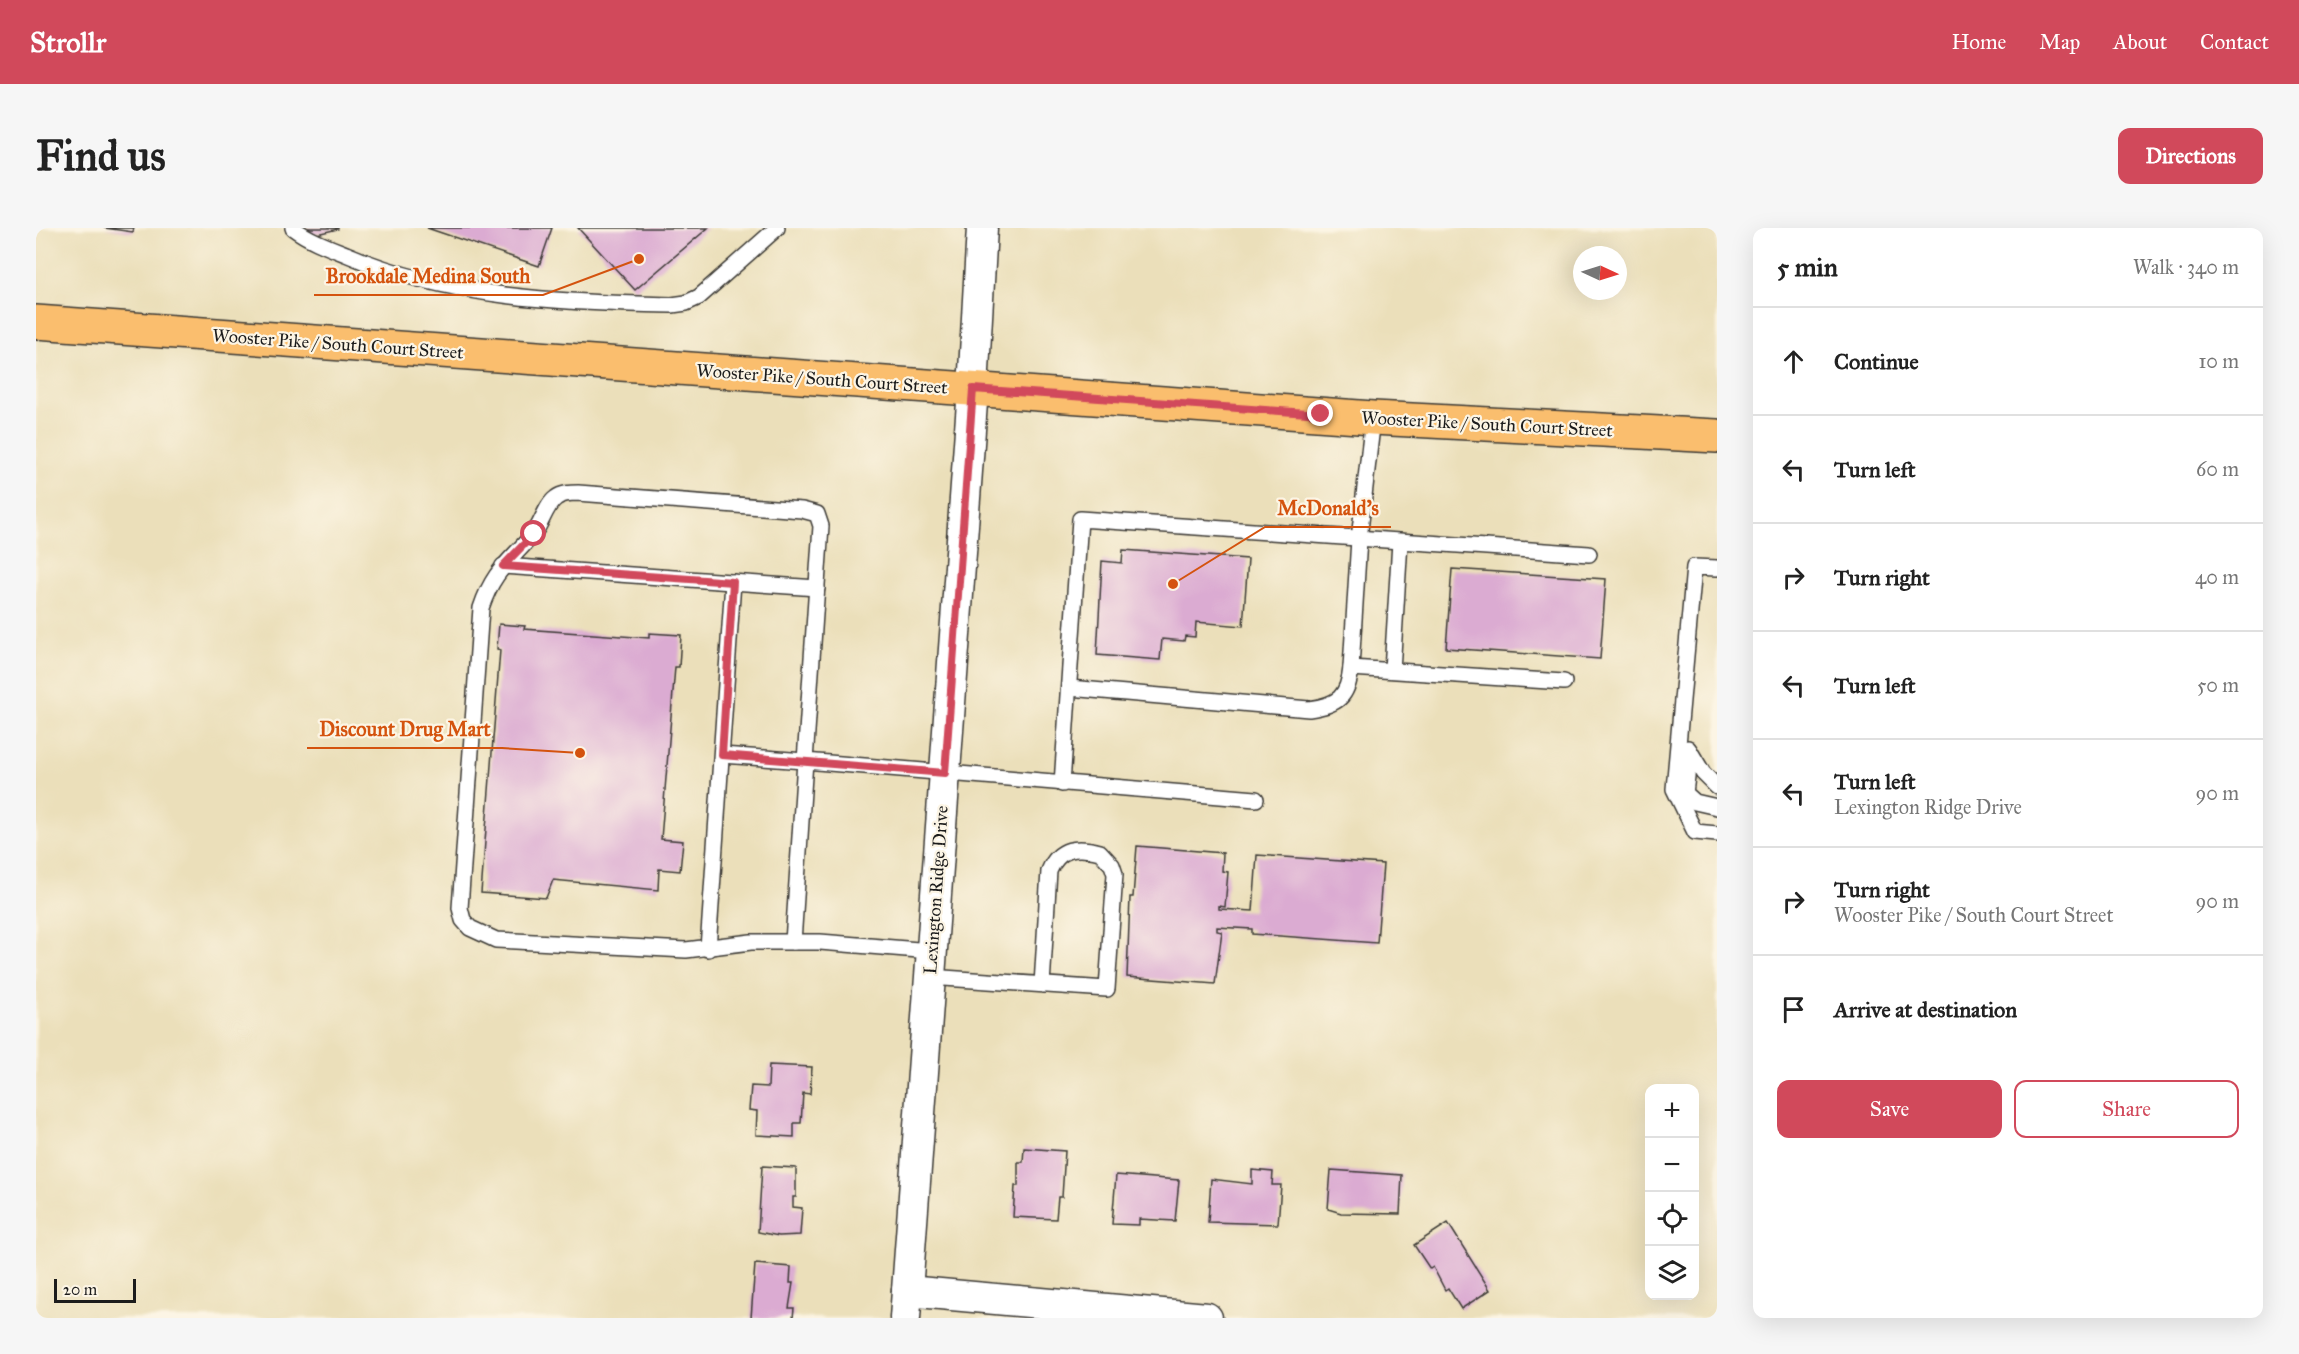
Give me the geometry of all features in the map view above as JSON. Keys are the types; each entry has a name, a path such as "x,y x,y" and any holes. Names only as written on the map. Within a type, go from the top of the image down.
{"main road":[{"name":"Wooster Pike / South Court Street","path":"36,322 1373,418 1717,436"}],"street":[{"name":"Lexington Ridge Drive","path":"906,1304 973,389 982,228"},
{"path":"906,1304 1207,1318"}],"lane":[{"path":"293,228 352,257 409,277 444,286 564,300 672,305 686,303 699,297 777,228"},
{"path":"1069,688 1309,709 1328,705 1343,695 1349,687 1359,539 1373,418"},
{"path":"793,942 821,526 817,514 811,511 578,493 564,494 555,498 534,534 503,566 488,587 481,608 460,908 464,920 477,934 496,940 686,950 751,942 793,942 1042,985 1107,989 1115,874 1112,865 1100,852 1072,849 1059,854 1049,871 1042,985"},
{"path":"1062,784 1080,519 1589,554"},
{"path":"1392,670 1400,542"},
{"path":"503,566 817,588"},
{"path":"1717,568 1694,567 1674,789 1695,832 1717,834"},
{"path":"708,948 733,582"},
{"path":"1351,668 1563,682"},
{"path":"1679,733 1703,773 1717,788"},
{"path":"1690,751 1685,793 1695,802 1717,807"},
{"path":"722,755 1256,799"}],"building":[{"path":"104,228 134,228 133,232"},
{"path":"307,228 338,228 338,229 308,236"},
{"path":"427,228 552,228 539,266"},
{"path":"578,228 708,228 635,290"},
{"path":"1123,550 1248,559 1243,626 1196,622 1195,637 1185,636 1184,641 1162,639 1160,660 1097,655 1102,561 1122,563"},
{"path":"1452,569 1606,579 1600,659 1446,648"},
{"path":"499,624 525,626 524,629 649,638 649,633 681,635 679,667 675,667 661,839 683,841 680,871 659,869 658,890 553,880 546,898 481,893 500,650 497,649"},
{"path":"1137,846 1223,853 1222,871 1228,872 1225,907 1219,906 1219,909 1253,911 1257,855 1383,864 1377,943 1252,934 1252,929 1217,927 1217,931 1222,932 1215,984 1127,977 1130,897 1133,897"},
{"path":"769,1065 812,1067 810,1094 803,1093 801,1123 794,1123 794,1137 756,1135 757,1111 749,1110 751,1086 768,1087"},
{"path":"1024,1148 1065,1151 1062,1197 1058,1197 1056,1219 1013,1217 1015,1186 1018,1186 1018,1162 1023,1162"},
{"path":"762,1166 796,1168 796,1197 793,1197 793,1207 802,1208 800,1235 779,1236 758,1232"},
{"path":"1252,1170 1273,1172 1272,1185 1281,1185 1278,1224 1208,1222 1211,1179 1252,1184"},
{"path":"1331,1170 1402,1175 1400,1214 1341,1213 1328,1209"},
{"path":"1116,1175 1179,1180 1175,1221 1139,1219 1139,1225 1112,1224"},
{"path":"1448,1223 1490,1290 1461,1309 1448,1288 1445,1290 1433,1267 1430,1269 1414,1245"},
{"path":"755,1264 791,1267 790,1283 793,1283 789,1308 794,1308 793,1318 751,1318"}],"place":[{"name":"Brookdale Medina South","path":"639,259"},
{"name":"McDonald's","path":"1173,584"},
{"name":"Discount Drug Mart","path":"580,753"}],"route":[{"path":"534,534 503,566 733,582 722,755 945,773 973,389 1321,414"}]}
